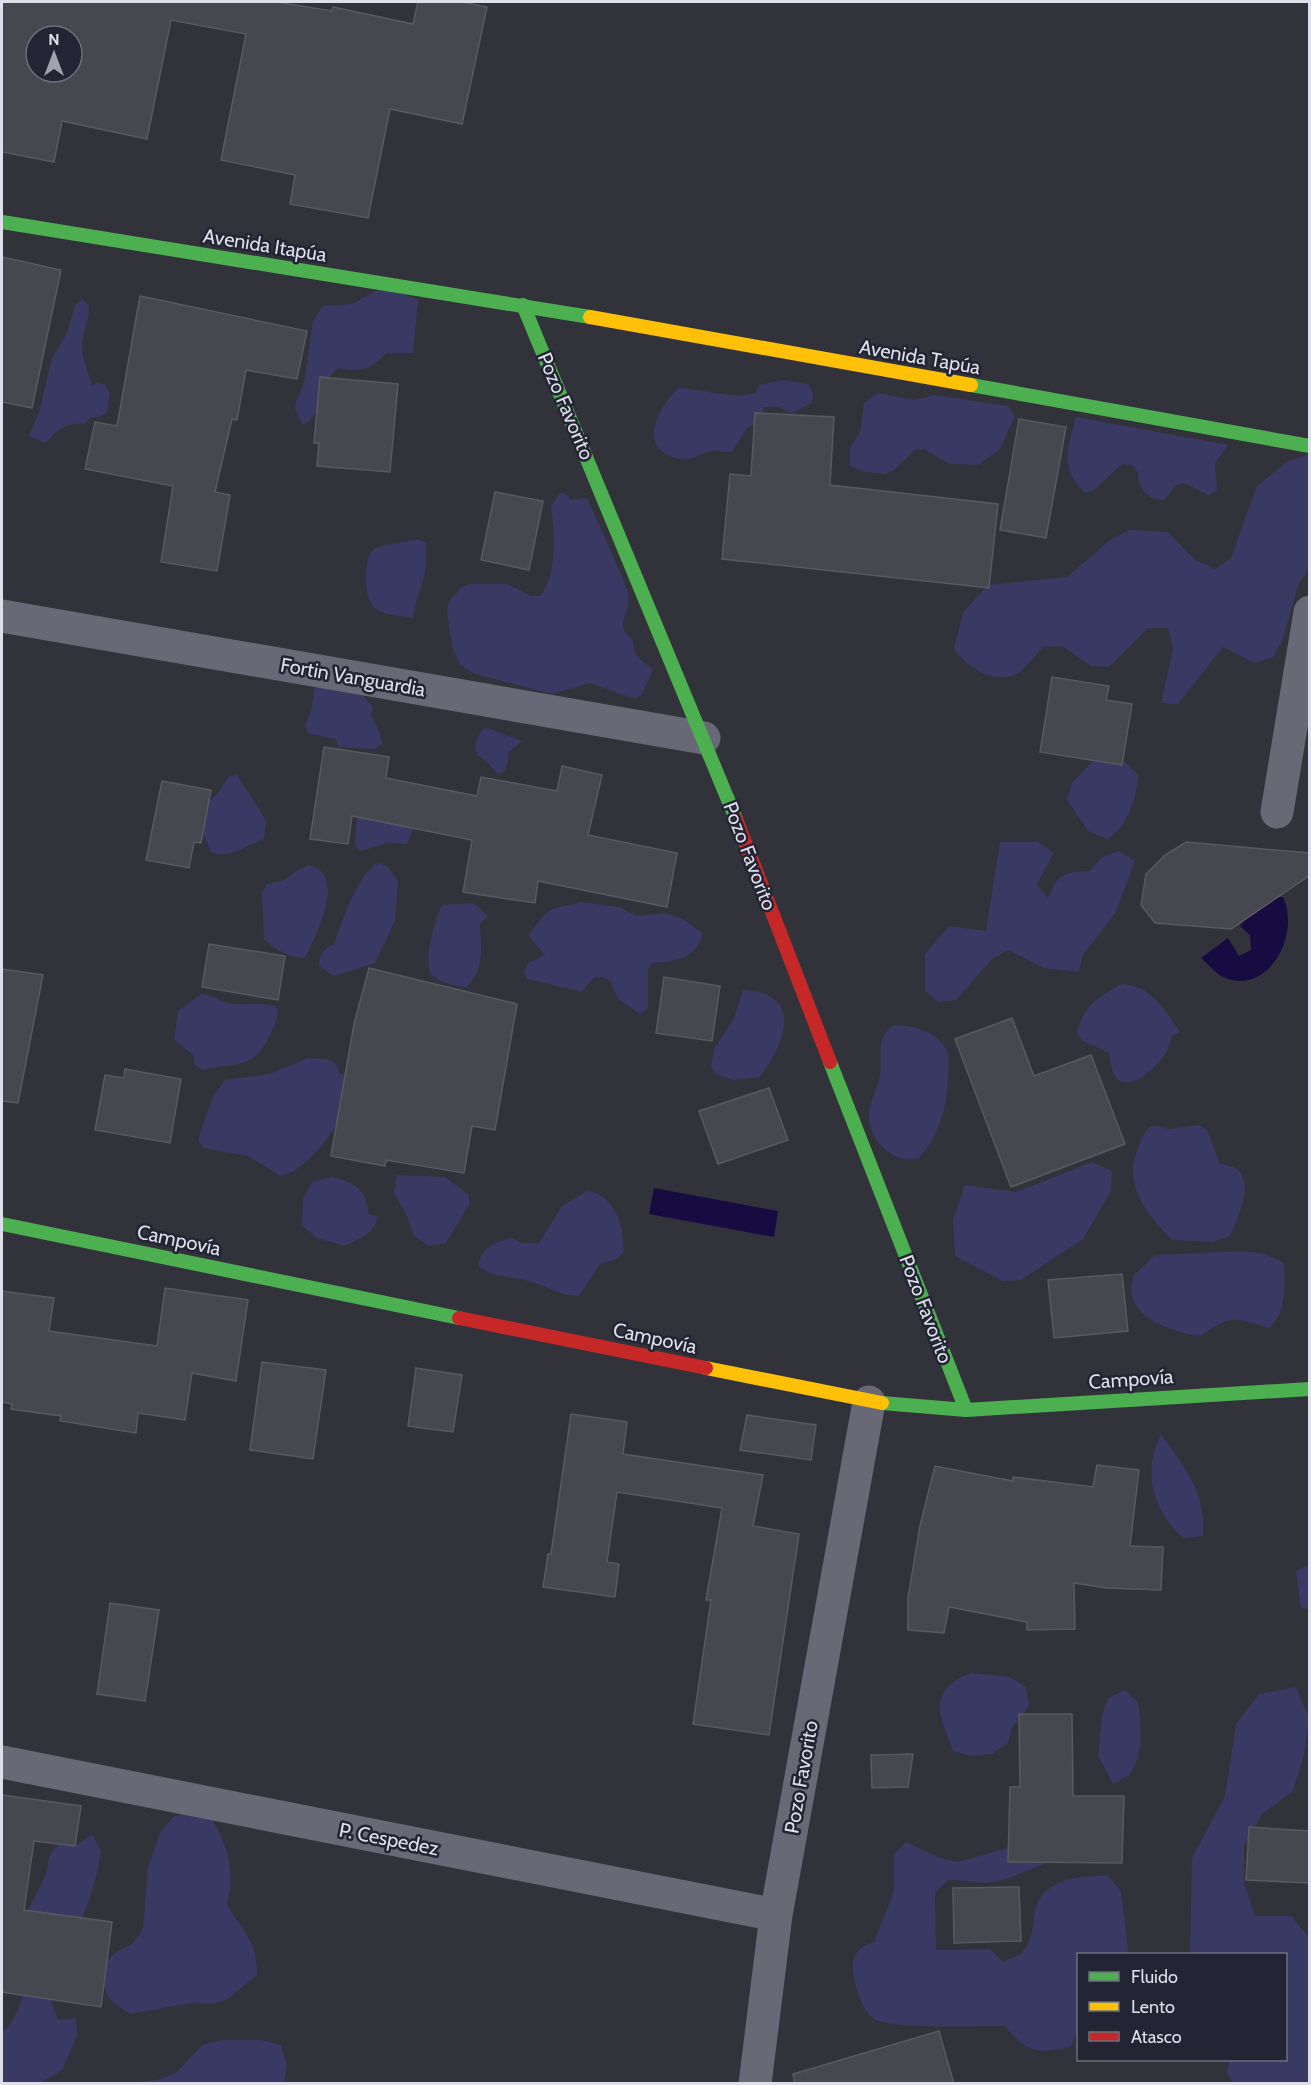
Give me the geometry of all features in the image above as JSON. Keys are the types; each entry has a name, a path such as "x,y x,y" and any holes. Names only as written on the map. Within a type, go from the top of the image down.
{"street":[{"name":"Avenida Itapúa","path":"2,222 523,306"},
{"name":"Avenida Tapúa","path":"523,306 1310,446"},
{"name":"Pozo Favorito","path":"523,306 705,738 966,1410"},
{"path":"1277,812 1310,612"},
{"name":"Fortin Vanguardia","path":"2,616 705,738"},
{"name":"Campovía","path":"2,1224 870,1402 966,1410 1310,1389"},
{"name":"Pozo Favorito","path":"755,2084 776,1915 870,1402"},
{"name":"P. Cespedez","path":"2,1762 776,1915"}],"shaded area":[{"path":"385,286 418,300 413,353 386,353 365,368 354,370 339,368 332,373 315,414 303,425 295,409 304,384 313,321 323,306 352,304"},
{"path":"82,299 89,305 89,314 82,350 93,386 97,382 105,385 110,393 107,412 100,417 91,417 84,424 72,424 62,428 45,443 29,436 39,412 52,358 67,333 75,305"},
{"path":"783,380 808,384 813,393 812,403 792,413 779,407 763,407 764,422 747,428 732,452 713,451 693,458 681,459 667,455 658,448 654,429 663,407 679,388 727,395 746,395 756,393 759,385"},
{"path":"878,393 914,400 934,395 1008,406 1015,416 1000,449 978,465 949,464 924,449 915,450 893,471 885,474 866,472 850,466 850,448 860,432 864,403"},
{"path":"1076,417 1228,445 1215,463 1217,490 1209,495 1184,483 1176,485 1164,500 1153,498 1142,488 1138,472 1132,465 1122,464 1094,490 1085,493 1068,466 1068,448"},
{"path":"1309,456 1309,568 1298,586 1283,639 1273,657 1255,663 1223,647 1178,704 1161,703 1173,649 1168,628 1148,628 1109,667 1091,666 1062,646 1043,647 1020,672 1007,677 999,677 981,672 965,662 954,649 963,612 988,585 1067,577 1110,540 1129,530 1168,532 1195,560 1215,569 1231,558 1257,486 1288,461"},
{"path":"561,492 569,496 569,500 587,498 627,591 629,598 624,630 633,640 634,650 638,657 653,669 642,694 635,699 590,683 552,694 475,674 460,665 452,647 447,610 449,601 461,588 469,584 507,584 531,596 540,596 546,587 552,565 554,541 551,506"},
{"path":"417,539 426,543 426,569 413,618 377,610 369,599 367,589 367,567 371,553 381,547"},
{"path":"323,682 360,692 373,707 371,715 380,733 382,744 374,749 339,747 335,739 308,733 305,725 312,707 314,689"},
{"path":"485,727 522,741 509,752 506,770 498,774 477,755 476,740"},
{"path":"1099,754 1117,756 1138,774 1136,792 1126,820 1107,839 1088,831 1067,800 1072,783"},
{"path":"237,775 266,820 264,839 231,853 211,852 204,835 196,829 198,811 219,792 229,776"},
{"path":"357,816 422,823 413,829 407,844 387,843 361,851 355,845"},
{"path":"1000,842 1038,842 1054,853 1037,884 1048,898 1059,879 1073,872 1090,871 1102,857 1119,851 1135,861 1116,912 1083,955 1079,972 1044,968 1009,950 993,958 956,1000 939,1002 925,991 925,954 949,926 986,931"},
{"path":"378,863 387,866 398,881 395,921 375,963 334,976 319,966 321,955 334,944 363,877"},
{"path":"309,865 320,871 326,880 328,893 326,907 316,935 305,958 299,958 283,952 264,939 262,892 267,884 281,881"},
{"path":"1283,897 1288,928 1277,959 1267,970 1254,978 1239,981 1223,977 1201,958 1228,938 1239,956 1251,950 1250,935 1240,926 1262,898"},
{"path":"580,902 619,907 637,916 666,913 686,921 703,934 695,950 689,955 676,960 652,963 648,970 648,1009 640,1014 618,999 611,982 603,977 594,977 582,992 527,979 524,971 528,963 545,955 528,935 548,912"},
{"path":"473,903 488,916 480,924 481,957 477,973 467,987 443,982 431,974 428,960 431,939 440,910 443,905"},
{"path":"1122,984 1141,989 1149,994 1163,1007 1180,1032 1172,1036 1161,1060 1148,1073 1125,1082 1118,1079 1113,1072 1109,1053 1083,1041 1077,1034 1083,1017 1093,1003"},
{"path":"743,990 763,993 775,1000 782,1010 784,1022 777,1050 760,1077 733,1080 716,1074 711,1067 714,1049 734,1018"},
{"path":"201,994 228,1003 265,1004 277,1007 275,1024 258,1054 235,1065 202,1070 194,1064 194,1056 174,1039 178,1011"},
{"path":"894,1025 909,1026 930,1033 946,1049 948,1055 947,1088 941,1120 932,1140 918,1159 897,1157 888,1152 875,1137 869,1118 870,1107 879,1080 881,1043"},
{"path":"308,1058 328,1059 336,1064 340,1074 349,1075 346,1109 333,1131 308,1160 290,1173 281,1176 248,1156 204,1148 198,1140 213,1096 225,1080 270,1074"},
{"path":"1153,1125 1169,1129 1199,1125 1207,1130 1220,1164 1238,1170 1243,1176 1243,1203 1230,1236 1211,1242 1172,1240 1146,1209 1135,1187 1134,1162 1144,1135"},
{"path":"1092,1162 1112,1171 1111,1191 1083,1239 1021,1280 1003,1281 955,1256 953,1220 965,1185 1016,1192"},
{"path":"397,1175 445,1177 469,1195 469,1205 446,1243 430,1246 414,1236 408,1218 394,1193"},
{"path":"332,1177 354,1185 362,1193 369,1214 378,1217 370,1232 345,1246 317,1238 302,1225 303,1199 312,1182"},
{"path":"654,1188 778,1211 774,1237 649,1214"},
{"path":"587,1191 605,1198 611,1205 620,1223 623,1253 617,1259 600,1264 579,1296 560,1293 526,1280 490,1273 478,1265 482,1254 490,1246 500,1241 512,1238 522,1243 539,1243 562,1206"},
{"path":"1243,1251 1265,1254 1284,1263 1284,1298 1279,1314 1269,1328 1234,1320 1220,1324 1201,1336 1170,1329 1150,1319 1135,1304 1132,1293 1133,1276 1155,1255"},
{"path":"1161,1434 1186,1470 1197,1493 1203,1520 1203,1536 1184,1538 1164,1516 1158,1503 1151,1476 1155,1448"},
{"path":"1309,1564 1309,1609 1301,1608 1296,1571"},
{"path":"971,1673 1010,1677 1026,1687 1029,1706 1013,1726 1008,1743 992,1754 970,1756 953,1751 941,1715 942,1696 947,1688"},
{"path":"1296,1687 1309,1718 1304,1754 1293,1791 1262,1814 1244,1846 1244,1883 1255,1916 1291,1916 1309,1937 1309,2083 1233,2083 1227,2073 1229,2061 1287,2061 1287,1953 1190,1953 1192,1858 1225,1796 1236,1724 1259,1694"},
{"path":"1124,1690 1138,1702 1140,1729 1138,1758 1130,1774 1113,1784 1098,1756 1102,1716 1108,1698"},
{"path":"190,1812 209,1814 221,1836 228,1858 231,1880 227,1904 252,1944 257,1975 227,2000 210,2004 191,2003 130,2014 111,2000 105,1990 101,1967 115,1953 132,1944 143,1929 148,1867 160,1833 173,1817"},
{"path":"92,1834 101,1851 93,1889 81,1922 46,1987 58,2020 76,2018 77,2036 62,2070 40,2083 2,2083 2,2031 14,2017 23,1991 23,1937 27,1915 43,1881 50,1856 55,1849 60,1843 77,1845"},
{"path":"906,1842 940,1858 958,1862 1015,1846 1056,1848 1044,1864 1006,1879 987,1883 948,1880 935,1893 936,1950 990,1949 1003,1962 1018,1955 1027,1947 1035,1910 1044,1893 1059,1883 1072,1879 1107,1875 1121,1891 1128,1950 1126,1953 1077,1953 1077,2032 1070,2047 1041,2051 1033,2049 1020,2042 1005,2026 900,2025 885,2023 871,2017 855,1985 853,1961 860,1949 874,1942 894,1891 894,1854"},
{"path":"221,2040 261,2040 281,2045 287,2065 284,2083 130,2083 157,2080 176,2073 202,2045"}],"building":[{"path":"2,2 277,2 332,11 333,7 413,24 418,2 462,2 487,7 462,124 390,109 368,218 290,204 295,175 221,160 246,34 171,20 147,139 62,121 54,162 2,152"},
{"path":"2,257 61,270 32,408 2,402"},
{"path":"140,296 307,331 297,379 246,370 237,420 232,419 215,492 230,495 217,571 161,562 173,486 85,469 95,422 117,426"},
{"path":"320,377 398,384 390,472 317,466 319,443 314,443"},
{"path":"755,413 834,417 830,485 998,504 989,588 722,559 730,474 751,476"},
{"path":"1019,419 1066,427 1046,538 1000,530"},
{"path":"495,492 543,501 529,570 481,560"},
{"path":"1052,677 1109,686 1106,700 1132,704 1122,765 1040,752"},
{"path":"324,747 389,757 386,778 477,796 481,777 557,791 562,766 602,775 588,835 677,853 667,907 538,881 535,903 463,892 472,840 352,816 348,844 310,839"},
{"path":"162,781 211,790 201,843 194,842 189,868 146,860"},
{"path":"1186,842 1310,853 1310,875 1231,929 1155,923 1141,905 1146,874 1165,855"},
{"path":"209,944 285,956 278,1000 202,987"},
{"path":"369,968 517,1004 495,1130 472,1126 464,1173 386,1160 385,1166 331,1156 354,1024"},
{"path":"2,969 43,975 18,1103 2,1101"},
{"path":"664,977 720,986 712,1041 656,1033"},
{"path":"1012,1018 1034,1076 1091,1055 1125,1144 1011,1187 955,1039"},
{"path":"125,1069 181,1079 170,1143 95,1130 105,1075 124,1078"},
{"path":"769,1088 788,1140 718,1164 699,1111"},
{"path":"1122,1274 1128,1331 1054,1338 1048,1280"},
{"path":"165,1288 248,1300 236,1381 192,1373 185,1420 138,1413 136,1433 60,1421 61,1416 11,1409 12,1404 2,1402 2,1291 54,1298 49,1331 157,1346"},
{"path":"262,1362 326,1370 313,1459 250,1450"},
{"path":"416,1368 462,1375 453,1432 408,1426"},
{"path":"571,1414 627,1422 623,1454 763,1475 753,1526 799,1534 769,1735 693,1724 711,1600 706,1600 722,1508 617,1492 607,1562 619,1564 615,1597 543,1587 548,1554 551,1554"},
{"path":"747,1415 816,1425 811,1460 740,1450"},
{"path":"1097,1465 1139,1470 1130,1546 1163,1547 1161,1590 1107,1588 1074,1583 1075,1629 1027,1630 1027,1622 949,1607 944,1633 908,1630 908,1598 920,1526 935,1466 1013,1481 1013,1477 1093,1487"},
{"path":"110,1603 159,1610 145,1701 97,1694"},
{"path":"1019,1714 1072,1714 1073,1796 1124,1796 1122,1863 1008,1862 1010,1787 1020,1787"},
{"path":"913,1754 908,1787 872,1788 871,1755"},
{"path":"2,1795 81,1806 75,1846 34,1841 24,1910 112,1922 101,2007 2,1992"},
{"path":"1249,1827 1310,1831 1310,1883 1246,1880"},
{"path":"1019,1887 1021,1941 954,1943 953,1888"},
{"path":"939,2031 954,2084 795,2084 793,2074"}],"traffic: fast":[{"path":"2,222 590,317"},
{"path":"523,305 736,819"},
{"path":"971,385 1310,446"},
{"path":"830,1062 966,1410"},
{"path":"2,1224 459,1318"},
{"path":"882,1403 966,1410 1310,1389"}],"traffic: slow":[{"path":"590,317 971,385"},
{"path":"706,1368 882,1403"}],"traffic: jam":[{"path":"736,819 830,1062"},
{"path":"459,1318 706,1368"}]}
